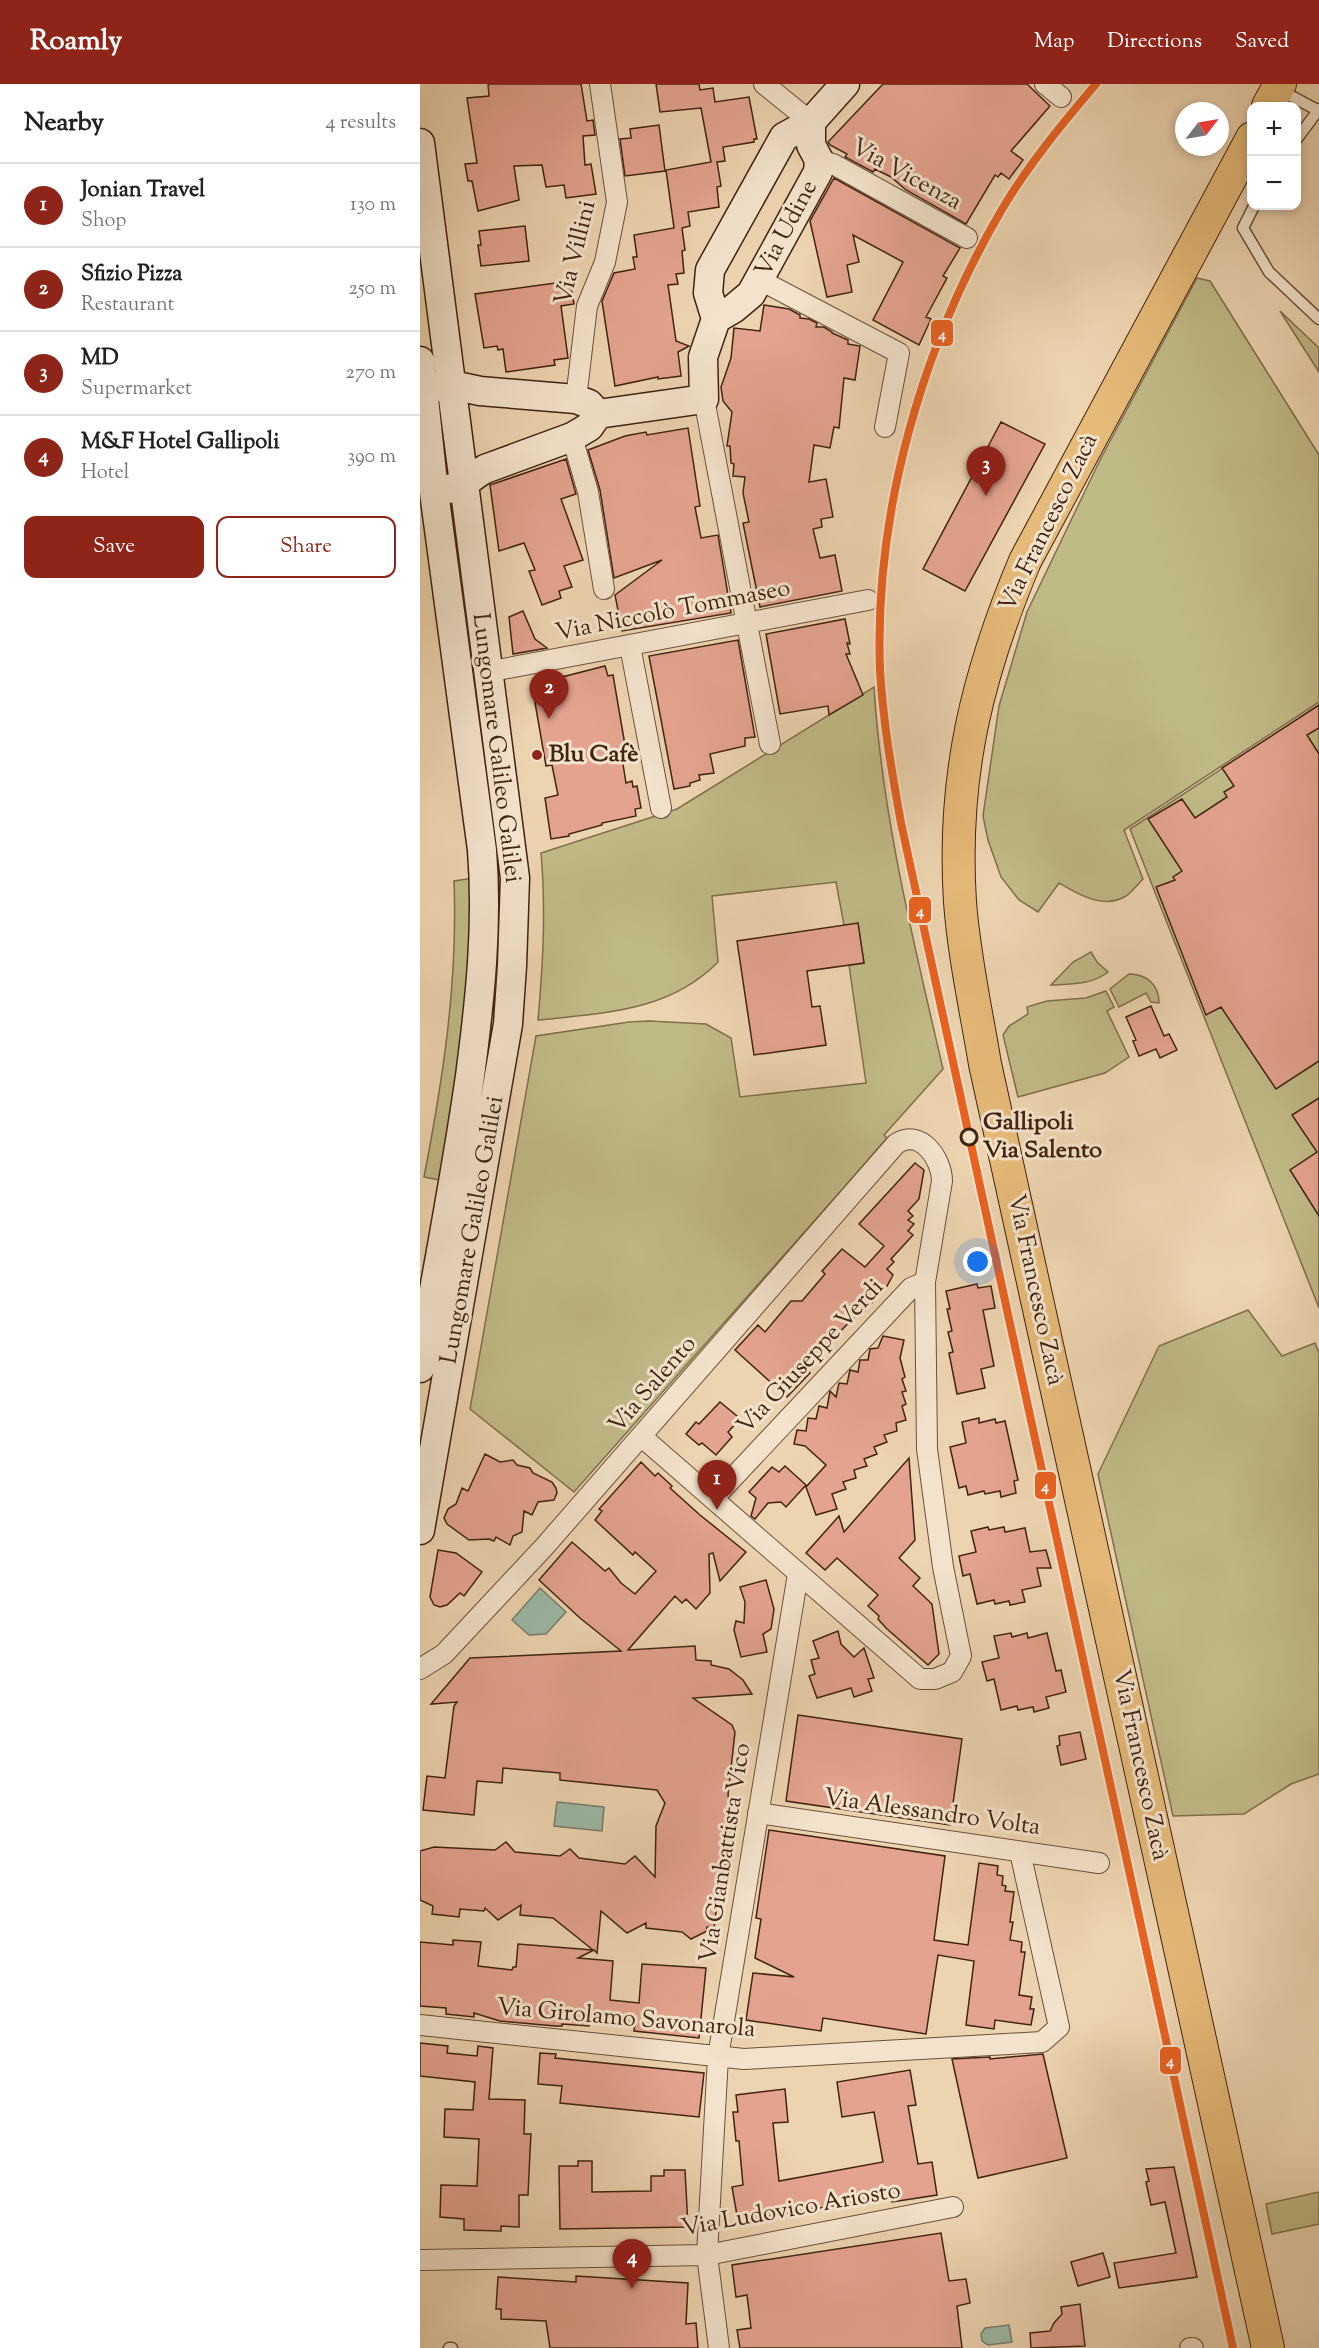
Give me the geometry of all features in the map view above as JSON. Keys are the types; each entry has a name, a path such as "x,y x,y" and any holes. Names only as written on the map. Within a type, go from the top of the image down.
{"main road":[{"name":"Via Udine","path":"811,122 811,145 819,160 818,172 751,294 734,309 716,319 708,293 710,270 784,137 811,122 846,84"},
{"name":"Lungomare Galileo Galilei","path":"420,143 515,878 510,1001 482,1183 420,1530"},
{"name":"Via Francesco Zacà","path":"1247,145 1025,561 1009,599 995,635 976,703 962,780 959,860 960,903 966,954 985,1064 1268,2348"},
{"path":"421,374 452,385 480,391 587,406 704,399 703,357 716,319"},
{"name":"Lungomare Galileo Galilei","path":"420,1368 461,1142 483,964 484,872 421,374"},
{"path":"435,492 463,486 473,475 485,469 572,437 589,427 587,406"},
{"path":"459,676 488,672"}],"street":[{"name":"Via Villini","path":"587,406 588,306 605,262 617,202 600,84"},
{"path":"764,84 811,122"},
{"path":"1045,84 1061,97"},
{"name":"Via Vicenza","path":"819,160 833,164 967,238"},
{"path":"760,280 899,353 885,427"},
{"path":"704,399 770,744"},
{"path":"572,437 588,492 604,589"},
{"name":"Via Niccolò Tommaseo","path":"488,672 868,600"},
{"path":"630,646 662,808"},
{"name":"Via Salento","path":"420,1669 444,1653 544,1546 642,1437 896,1144 906,1139 922,1143 937,1158 942,1172 937,1222 925,1282"},
{"path":"642,1437 920,1679 935,1679 952,1672 961,1656 943,1567 927,1449 925,1282"},
{"name":"Via Giuseppe Verdi","path":"713,1499 911,1287 925,1282"},
{"name":"Via Gianbattista Vico","path":"719,2348 707,2255 718,2057 798,1574"},
{"name":"Via Alessandro Volta","path":"758,1813 1099,1863"},
{"name":"Via Girolamo Savonarola","path":"420,2025 744,2059 1042,2042 1059,2027 1020,1852"},
{"name":"Via Ludovico Ariosto","path":"420,2260 707,2255 953,2207"}],"lane":[{"path":"1275,93 1319,111 1301,134"},
{"path":"1252,210 1243,228 1269,272 1319,319"}],"shaded area":[{"path":"1197,278 1210,281 1319,455 1319,702 1124,830 1143,879 1126,896 1117,900 1100,901 1082,896 1059,883 1038,912 1019,900 1001,877 988,840 983,816 999,706 1027,612 1099,462"},
{"path":"1280,311 1319,348 1319,372"},
{"path":"874,687 878,736 892,832 943,1069 884,1135 887,1138 847,1184 574,1492 470,1409 536,1036 629,1022 706,1024 731,1038 740,1097 866,1083 849,965 864,963 858,924 844,925 836,882 712,896 718,962 699,979 678,991 634,1007 611,1012 538,1020 543,937 541,853 677,809"},
{"path":"1319,705 1319,1308 1130,829"},
{"path":"474,878 473,964 444,1181 424,1177 448,1030 454,956 454,881"},
{"path":"1091,952 1097,962 1108,972 1088,982 1051,985 1073,962"},
{"path":"1129,974 1141,976 1151,982 1157,991 1159,1003 1151,1002 1146,993 1119,1007 1110,989"},
{"path":"1106,991 1114,1007 1107,1011 1129,1057 1105,1073 1018,1097 1003,1035 1009,1026 1028,1014 1027,1007 1047,1001 1086,998"},
{"path":"1248,1310 1282,1356 1315,1343 1319,1353 1319,1774 1291,1784 1244,1814 1173,1816 1098,1474 1159,1346"},
{"path":"540,1588 566,1612 546,1634 529,1635 512,1620"},
{"path":"557,1802 604,1807 602,1831 554,1826"},
{"path":"1319,2192 1319,2224 1272,2234 1266,2204"},
{"path":"1009,2325 1012,2342 988,2345 982,2341 981,2334 985,2328"}],"building":[{"path":"488,84 581,84 587,121 593,120 595,135 583,136 585,165 591,164 596,194 566,198 564,185 546,187 542,165 514,166 519,200 478,211 472,181 468,181 465,164 477,163 467,98 489,96"},
{"path":"656,84 699,84 700,90 713,88 715,102 749,97 757,139 754,139 754,142 723,147 725,161 717,162 721,186 717,187 719,207 688,212 690,226 682,228 685,250 682,251 684,273 676,274 678,284 668,285 676,341 689,346 678,352 681,376 658,379 658,377 615,386 602,301 614,273 635,269 633,257 637,257 634,235 674,228 666,170 711,162 701,108 660,112"},
{"path":"883,84 1027,84 1050,106 1011,151 1023,160 1009,179 1001,173 998,177 995,175 966,224 906,190 891,177 875,169 873,172 845,157 847,154 828,142"},
{"path":"659,125 665,171 625,176 620,139 631,138 630,129"},
{"path":"834,178 960,248 943,276 947,278 926,317 931,319 919,345 873,320 903,262 853,235 859,262 847,265 852,292 827,297 810,221"},
{"path":"525,226 529,261 481,266 479,231"},
{"path":"570,281 574,304 561,306 568,358 554,360 555,365 506,372 503,349 498,350 497,346 484,348 475,294"},
{"path":"764,305 789,309 800,315 800,318 817,323 816,327 824,327 848,340 848,344 860,346 855,380 844,378 839,428 834,427 830,448 814,445 809,482 826,479 833,517 821,519 822,527 813,529 820,558 835,555 842,591 760,607 743,523 749,522 743,493 745,477 733,476 734,464 731,463 730,446 727,446 732,412 723,401 721,387 731,358 734,328 760,331"},
{"path":"1001,422 1045,444 965,591 923,569"},
{"path":"688,428 700,506 695,507 701,538 718,535 731,613 622,631 615,595 662,560 614,578 600,490 588,450 625,436"},
{"path":"566,459 576,494 561,499 583,560 564,566 572,587 559,591 561,598 542,605 529,571 535,570 524,543 499,551 490,485"},
{"path":"523,611 535,639 547,648 513,654 509,617"},
{"path":"845,619 850,644 847,643 850,654 846,654 863,695 829,715 828,706 780,714 766,634"},
{"path":"738,640 755,737 745,738 745,746 710,754 714,773 699,775 700,780 690,783 690,786 674,789 649,656"},
{"path":"605,666 608,676 613,675 626,751 621,752 626,783 632,781 633,787 637,786 641,808 635,809 636,816 602,823 602,825 569,834 569,836 551,839 545,798 558,795 552,765 546,766 533,691 537,690 537,679 553,675 554,679"},
{"path":"1319,705 1319,728 1307,735 1319,754 1319,1061 1276,1089 1221,1007 1206,1015 1156,887 1175,880 1173,877 1182,871 1148,819 1182,799 1195,818 1227,797 1224,792 1234,786 1222,768"},
{"path":"858,923 864,963 807,971 812,1007 820,1006 826,1045 754,1055 737,941"},
{"path":"1151,1006 1164,1036 1169,1034 1177,1050 1160,1058 1156,1049 1139,1056 1133,1041 1136,1040 1126,1017"},
{"path":"1319,1098 1319,1216 1290,1170 1317,1152 1292,1115"},
{"path":"915,1163 924,1170 919,1199 908,1211 913,1216 908,1220 914,1224 908,1231 913,1235 891,1259 894,1262 887,1269 893,1275 887,1286 860,1316 862,1309 805,1368 810,1373 787,1397 735,1350 758,1325 765,1332 791,1301 802,1301 825,1274 822,1271 842,1249 865,1267 884,1246 859,1224"},
{"path":"977,1284 978,1288 991,1286 995,1308 983,1310 994,1366 981,1369 985,1388 957,1394 949,1353 953,1352 948,1332 952,1331 946,1291"},
{"path":"883,1336 904,1340 900,1358 905,1377 902,1379 906,1391 902,1392 906,1404 902,1406 906,1420 896,1423 897,1431 884,1435 887,1442 874,1447 877,1454 864,1459 867,1466 854,1470 856,1478 843,1482 846,1489 832,1494 837,1509 816,1515 806,1487 826,1465 805,1446 794,1444 797,1430 806,1431 808,1418 816,1419 819,1406 827,1408 830,1391 836,1397 839,1383 847,1384 850,1370 858,1372 860,1360 868,1360 870,1349 878,1348"},
{"path":"720,1402 739,1420 728,1432 732,1437 716,1455 702,1443 699,1445 686,1434 696,1422 699,1424"},
{"path":"979,1418 979,1423 995,1419 996,1423 1005,1421 1018,1480 1014,1481 1016,1493 1001,1497 1000,1491 985,1494 984,1491 968,1495 966,1486 959,1488 950,1447 966,1443 962,1422"},
{"path":"485,1454 500,1462 513,1460 517,1465 530,1468 533,1473 552,1482 556,1488 557,1493 554,1500 538,1502 532,1515 524,1511 522,1532 513,1536 510,1545 496,1537 494,1541 469,1540 447,1524 444,1518 448,1509 456,1504 462,1488 468,1491"},
{"path":"909,1458 915,1540 899,1558 920,1578 913,1586 932,1604 939,1654 928,1665 886,1628 878,1619 879,1616 868,1606 878,1595 837,1558 825,1570 806,1553 839,1516 844,1532"},
{"path":"641,1462 655,1476 658,1473 672,1486 670,1488 700,1515 746,1552 720,1581 713,1553 709,1554 710,1593 696,1609 686,1599 682,1603 675,1596 628,1650 695,1646 696,1660 711,1661 711,1665 729,1669 743,1680 752,1694 693,1698 732,1725 735,1732 728,1795 731,1810 734,1810 728,1864 722,1864 714,1928 707,1927 707,1931 691,1939 682,1932 646,1928 646,1923 627,1933 601,1911 597,1953 594,1950 578,1958 613,1961 610,2000 639,2003 642,1964 706,1968 699,2038 634,2031 635,2023 590,2020 589,2026 562,2024 562,2026 555,2026 500,2021 474,2013 474,2017 446,2014 446,2008 420,2006 420,1942 453,1945 453,1940 481,1942 478,1966 512,1970 516,1967 518,1944 593,1950 553,1918 520,1915 521,1905 498,1920 485,1908 484,1911 460,1909 459,1917 432,1914 433,1906 420,1900 420,1851 434,1847 495,1850 506,1842 515,1852 560,1856 570,1849 579,1858 625,1864 635,1856 655,1877 656,1826 665,1803 657,1790 560,1780 560,1773 503,1768 502,1783 477,1781 474,1815 423,1810 427,1776 445,1778 454,1706 457,1702 431,1704 470,1658 621,1651 580,1618 539,1580 572,1542 605,1571 609,1568 621,1583 635,1594 656,1571 635,1552 633,1555 595,1520 602,1511 599,1509"},
{"path":"785,1466 806,1485 786,1507 781,1502 768,1503 755,1519 751,1516 756,1498 749,1492 772,1467 779,1472"},
{"path":"988,1527 989,1530 1004,1527 1005,1532 1025,1528 1030,1552 1046,1550 1051,1568 1037,1568 1041,1586 1022,1590 1025,1602 1010,1605 1009,1601 995,1604 994,1600 977,1604 970,1574 963,1576 959,1556 976,1552 971,1531"},
{"path":"438,1550 456,1553 482,1572 464,1596 460,1593 447,1605 440,1607 434,1605 430,1597"},
{"path":"766,1580 774,1609 771,1629 763,1634 767,1652 741,1657 734,1630 736,1621 744,1623 745,1602 740,1587"},
{"path":"838,1631 841,1644 854,1657 864,1648 874,1678 868,1679 872,1691 854,1697 851,1688 817,1698 809,1676 815,1674 811,1660 819,1658 813,1641"},
{"path":"1011,1633 1012,1637 1027,1633 1028,1638 1047,1633 1056,1671 1061,1670 1066,1692 1046,1697 1049,1708 1034,1712 1033,1707 1018,1710 1017,1706 1001,1710 994,1679 987,1681 982,1662 999,1658 994,1636"},
{"path":"798,1715 962,1739 950,1825 786,1801"},
{"path":"1080,1732 1086,1759 1061,1765 1057,1746 1060,1745 1059,1736"},
{"path":"769,1830 945,1856 934,1940 968,1945 979,1863 998,1866 997,1875 1003,1876 1002,1885 1006,1886 1005,1891 1014,1892 1010,1940 1022,1942 1021,1952 1025,1952 1019,1995 1032,1997 1030,2009 1034,2009 1031,2025 995,2020 994,2029 966,2025 974,1961 938,1955 926,2034 823,2018 821,2031 746,2020 753,1973 794,1977 755,1958 761,1919 756,1918"},
{"path":"420,2043 448,2046 447,2053 477,2056 478,2046 493,2048 489,2099 525,2100 524,2134 531,2134 528,2195 519,2195 519,2227 501,2226 501,2231 464,2230 464,2219 440,2217 441,2185 477,2186 479,2139 444,2137 445,2109 473,2110 475,2082 420,2076"},
{"path":"540,2053 556,2054 555,2058 704,2073 699,2117 560,2103 562,2086 538,2084"},
{"path":"1043,2054 1067,2158 978,2178 952,2059 990,2057 990,2059"},
{"path":"910,2070 916,2105 908,2106 918,2164 932,2162 937,2195 892,2202 888,2197 738,2221 732,2187 743,2185 739,2141 736,2141 733,2112 738,2112 736,2095 785,2089 788,2122 773,2123 779,2181 883,2162 874,2112 842,2117 837,2082"},
{"path":"578,2161 592,2161 592,2192 651,2191 651,2176 664,2176 664,2170 685,2170 688,2227 560,2229 559,2166 578,2166"},
{"path":"1174,2167 1197,2277 1119,2288 1114,2263 1176,2253 1165,2202 1151,2205 1146,2182 1149,2181 1146,2169"},
{"path":"941,2233 949,2281 966,2279 970,2303 957,2306 962,2348 740,2348 737,2330 751,2328 747,2295 736,2297 732,2265"},
{"path":"1103,2253 1110,2277 1078,2286 1071,2262"},
{"path":"576,2276 688,2283 686,2324 696,2323 698,2348 550,2348 546,2321 501,2319 501,2309 496,2309 498,2277 576,2282"},
{"path":"1080,2304 1085,2346 1031,2348 1030,2333 1050,2331 1062,2314 1061,2307"}],"rail line":[{"name":"4","path":"1096,84 1034,161 1001,211 973,263 926,374 895,491 885,551 880,611 881,689 901,823 1233,2348"}],"place":[{"name":"MD","path":"986,496"},
{"name":"Sfizio Pizza","path":"549,719"},
{"name":"Blu Cafè","path":"537,755"},
{"name":"Gallipoli Via Salento","path":"969,1137"},
{"name":"Jonian Travel","path":"717,1510"},
{"name":"M&F Hotel Gallipoli","path":"632,2289"}]}
